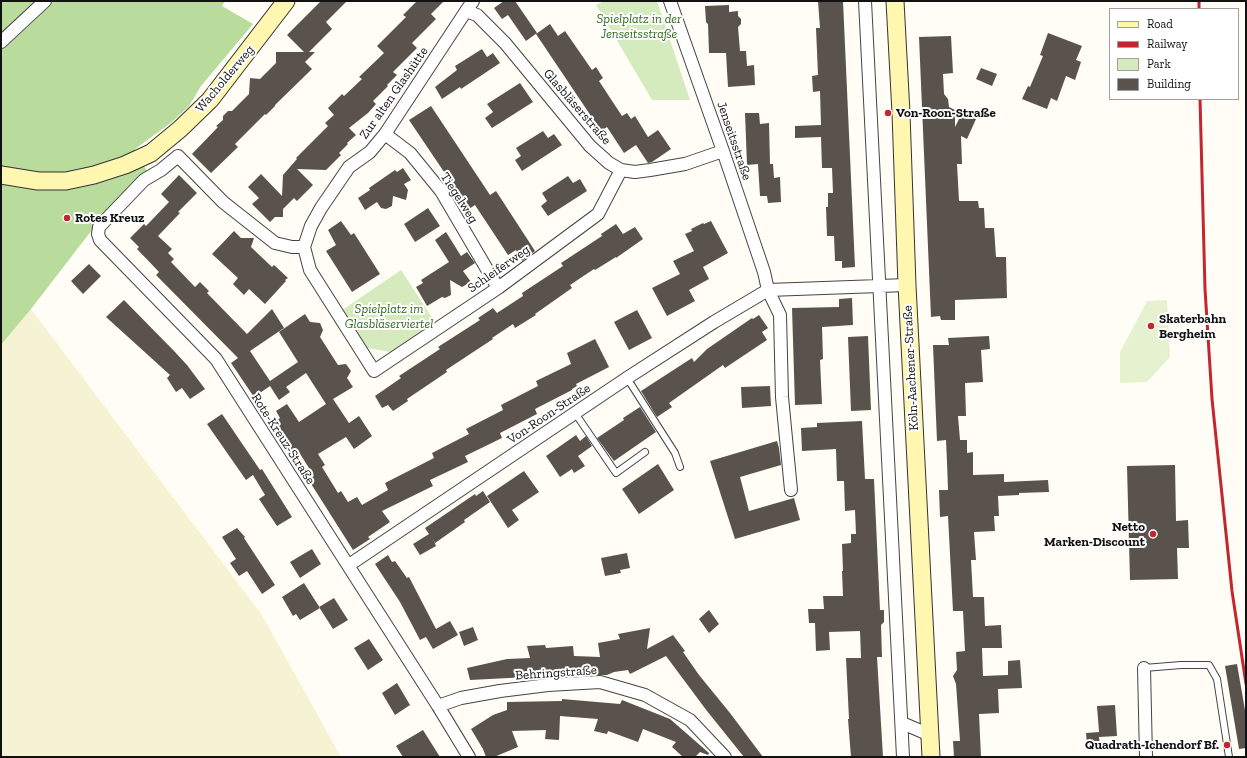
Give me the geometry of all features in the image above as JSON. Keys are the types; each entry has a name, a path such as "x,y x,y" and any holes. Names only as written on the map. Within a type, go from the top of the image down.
{"main road":[{"name":"Wacholderweg","path":"1,175 38,180 66,181 94,175 125,165 151,153 180,130 210,100 286,1"},
{"name":"Köln-Aachener-Straße","path":"895,1 901,113 907,285 931,757"}],"street":[{"path":"1,42 44,1"},
{"name":"Zur alten Glashütte","path":"304,247 311,226 321,208 349,167 370,152 385,134 472,13 473,1"},
{"name":"Jenseitsstraße","path":"670,1 723,151 764,272 768,290"},
{"path":"865,1 903,757"},
{"name":"Glasbläserstraße","path":"472,13 505,43 590,146 609,163 622,170 635,172 685,164 723,151"},
{"name":"Tiegelweg","path":"385,134 410,153 441,191 498,288"},
{"name":"Rote-Kreuz-Straße","path":"304,247 275,243 223,202 178,156 162,170 144,180 99,227 98,234 100,240 216,359 314,514 349,565 469,757"},
{"name":"Schleiferweg","path":"304,247 310,270 374,371 498,288 598,214 622,170"},
{"name":"Von-Roon-Straße","path":"349,565 627,378 714,322 768,290 907,285"},
{"path":"768,290 780,315 782,397 791,490"},
{"path":"1144,668 1146,757"},
{"name":"Behringstraße","path":"438,706 461,698 500,691 548,685 600,682 645,695 690,720 725,757"},
{"path":"902,723 930,735"}],"lane":[{"path":"627,378 675,454 680,467"},
{"path":"575,413 616,473 645,452"},
{"path":"1144,668 1181,665 1209,665 1216,680 1229,757"}],"shaded area":[{"path":"31,309 262,615 341,757 1,757 1,345"}],"green space":[{"path":"1,1 225,1 222,6 253,24 201,86 189,106 172,122 135,149 148,173 125,191 88,235 1,345"},
{"name":"Spielplatz in der Jenseitsstraße","path":"604,1 657,1 690,100 652,100 596,5"},
{"name":"Spielplatz im Glasbläserviertel","path":"401,270 436,324 391,352 366,348 341,311"},
{"name":"Skaterbahn Bergheim","path":"1167,300 1170,357 1147,382 1120,383 1120,352 1147,301"}],"building":[{"path":"321,1 347,1 326,22 332,29 309,52 315,52 305,62 312,69 235,144 238,147 211,173 192,154 218,127 216,126 223,120 223,116 228,111 232,111 249,94 250,78 260,79 276,63 276,52 304,52 287,35"},
{"path":"417,1 444,1 431,14 436,19 412,43 417,48 393,72 397,75 373,101 376,104 368,113 349,128 356,135 339,153 341,155 326,170 297,169 313,185 297,201 294,198 283,209 283,217 275,217 270,222 252,204 259,198 248,187 261,174 282,196 283,175 297,159 296,158 328,126 325,123 334,115 328,108 342,94 344,96 362,79 359,77 384,53 377,46 406,17 403,15"},
{"path":"504,1 515,1 537,33 526,41 508,15 502,19 494,8"},
{"path":"818,1 843,1 855,267 842,268 842,261 835,261 834,236 827,236 826,207 828,207 828,193 833,193 832,168 822,168 821,137 795,138 795,126 821,125 820,91 813,92 812,76 818,75 816,28 820,28"},
{"path":"729,5 729,12 738,11 738,16 741,19 741,24 738,27 740,51 746,51 747,66 754,65 755,85 728,87 726,53 709,53 708,24 706,22 705,6"},
{"path":"550,24 558,36 565,31 592,70 596,67 603,78 599,81 622,116 627,113 631,119 635,116 648,137 658,130 671,149 652,162 648,163 636,145 624,153 607,127 601,131 536,34"},
{"path":"1048,33 1082,46 1076,60 1081,62 1075,80 1066,76 1057,101 1051,98 1047,109 1022,99 1028,86 1030,87 1043,56 1040,55"},
{"path":"951,36 953,73 943,74 944,94 948,99 949,107 955,110 955,127 962,113 976,119 967,139 961,136 962,164 957,164 959,201 978,201 979,208 984,208 985,228 994,228 996,257 1006,257 1007,298 955,300 955,320 941,320 940,316 931,317 919,37"},
{"path":"482,49 487,57 493,53 500,63 461,89 460,87 442,99 435,87 457,70 455,66"},
{"path":"981,68 997,74 992,86 976,79"},
{"path":"520,83 533,102 492,128 485,118 493,112 487,104"},
{"path":"431,106 490,195 496,191 535,251 522,261 516,250 508,255 475,205 469,209 409,120"},
{"path":"745,113 759,113 760,124 769,123 770,164 773,164 774,178 780,177 781,202 768,203 767,196 760,196 758,164 747,165"},
{"path":"543,131 548,138 554,134 562,145 522,171 515,160 521,156 516,148"},
{"path":"403,168 411,180 404,184 408,190 406,200 393,196 392,206 386,209 381,208 377,202 365,210 358,198 370,190 369,188 395,170 397,172"},
{"path":"179,175 197,193 178,212 180,213 158,236 172,249 168,253 174,259 171,262 195,287 200,282 209,291 207,293 247,334 272,309 284,328 250,351 270,381 298,362 279,332 305,314 310,322 320,323 323,330 320,337 338,365 346,364 351,371 347,378 353,387 333,399 349,423 359,416 372,436 354,449 346,437 318,454 325,465 322,467 338,493 341,491 348,502 357,497 362,505 388,490 385,483 434,458 432,453 469,434 466,429 503,410 501,405 538,386 536,381 571,364 567,353 595,339 609,367 576,384 577,386 572,390 535,409 537,414 500,433 502,438 465,456 468,462 430,480 433,486 382,511 390,522 368,537 370,539 353,550 308,479 314,476 297,449 291,452 272,424 280,418 276,411 287,404 299,422 326,404 306,373 286,387 290,392 279,400 270,386 254,397 231,363 238,358 156,275 159,272 137,249 139,247 130,238 144,224 146,226 169,202 161,194"},
{"path":"568,176 573,183 580,179 587,191 548,216 541,206 547,201 542,193"},
{"path":"428,208 440,226 415,242 404,224"},
{"path":"341,221 351,235 354,233 380,274 352,292 326,251 336,245 328,230"},
{"path":"711,221 728,253 703,267 709,279 689,290 695,301 667,316 652,288 680,274 673,261 694,251 685,234 703,223 704,224"},
{"path":"616,224 623,234 635,227 643,239 616,258 595,270 594,269 570,285 572,288 535,314 536,315 515,328 513,324 492,338 493,339 446,370 447,372 407,399 408,401 393,411 388,405 382,408 375,396 401,378 399,376 440,349 438,347 480,320 478,318 493,308 497,313 523,296 522,293 563,266 561,263 602,236 601,234"},
{"path":"234,231 241,238 254,238 251,247 272,267 274,265 288,278 265,304 249,289 244,295 233,284 238,278 212,254"},
{"path":"446,232 461,256 467,252 475,263 463,271 471,282 462,287 450,280 451,295 445,298 442,297 427,306 416,287 423,283 421,280 449,262 435,240"},
{"path":"89,264 101,276 83,294 71,281"},
{"path":"852,298 853,325 822,327 823,359 820,360 822,404 795,405 792,308 839,307 839,299"},
{"path":"124,300 187,365 205,389 190,399 182,388 176,392 167,378 170,375 106,317"},
{"path":"637,310 652,338 629,350 614,322"},
{"path":"759,315 768,328 762,332 767,340 725,368 723,365 669,403 672,407 657,417 641,391 692,358 694,362 707,349 752,318 753,319"},
{"path":"868,336 871,410 851,411 848,337"},
{"path":"989,336 990,349 981,350 983,382 965,383 966,416 958,416 960,440 967,440 967,453 973,452 973,475 1004,474 1004,482 1048,480 1049,492 1019,493 1019,495 998,496 999,516 994,516 995,531 974,532 976,560 971,560 973,597 984,597 985,626 1001,625 1002,648 982,648 983,676 1008,675 1008,661 1020,660 1022,688 998,689 999,713 979,714 981,757 954,757 953,741 960,741 956,684 953,676 957,670 956,652 965,651 963,611 953,611 948,516 940,517 939,490 948,490 947,462 946,440 937,441 933,345 949,345 948,338"},
{"path":"770,386 771,406 742,408 741,387"},
{"path":"640,407 656,432 614,461 597,438"},
{"path":"222,414 260,470 262,469 292,517 277,526 259,499 265,495 253,475 246,480 207,424"},
{"path":"862,421 865,479 874,479 880,610 884,610 884,622 881,625 882,657 877,657 883,757 851,757 846,658 861,658 860,631 829,632 830,650 816,651 815,623 809,623 808,609 824,609 823,596 843,596 842,544 851,543 851,534 856,534 855,510 845,511 844,481 837,481 836,449 802,451 801,428 817,427 817,423"},
{"path":"576,435 580,441 586,436 592,446 578,456 585,466 574,473 572,469 560,477 546,456"},
{"path":"777,441 781,465 740,477 749,511 794,498 800,520 735,539 710,461"},
{"path":"658,464 674,490 639,514 622,489"},
{"name":"Netto Marken-Discount","path":"1175,465 1176,521 1188,520 1189,548 1177,548 1178,579 1130,580 1127,466"},
{"path":"524,471 539,492 512,510 519,520 508,528 487,496"},
{"path":"483,491 490,502 435,543 433,539 436,546 420,555 413,544 429,534 425,528 475,494 476,496"},
{"path":"237,528 245,537 244,538 275,585 262,594 247,571 239,576 230,563 236,559 222,537"},
{"path":"312,549 321,564 300,578 290,562"},
{"path":"627,553 630,568 620,570 621,573 605,576 601,558"},
{"path":"388,555 392,562 395,561 407,578 409,577 436,629 450,621 458,635 433,649 426,637 420,640 400,602 375,564"},
{"path":"304,583 320,608 300,620 296,614 293,616 282,597"},
{"path":"334,598 348,620 333,629 319,607"},
{"path":"709,610 719,624 709,633 699,619"},
{"path":"473,627 478,640 464,646 459,632"},
{"path":"650,628 647,649 673,635 685,651 683,652 699,675 763,757 744,757 666,656 630,674 628,670 614,672 607,675 470,680 467,668 507,659 530,658 527,646 545,645 546,648 573,646 574,656 600,657 598,643 620,639 618,634"},
{"path":"369,639 383,660 368,670 354,648"},
{"path":"1237,664 1246,716 1246,748 1239,749 1225,666"},
{"path":"397,683 410,705 395,715 382,693"},
{"path":"562,699 620,704 622,700 670,719 709,753 708,755 700,752 695,757 683,757 672,747 676,742 643,729 638,742 608,731 607,734 594,731 598,719 560,716 559,740 545,739 546,730 512,731 518,747 494,757 486,757 471,729 493,715 507,710 507,702 562,701"},
{"path":"1115,705 1117,736 1099,737 1100,745 1087,746 1086,733 1099,732 1097,706"},
{"path":"423,730 440,757 403,757 396,746"}],"railway":[{"path":"1199,1 1199,8"},
{"path":"1200,100 1205,289 1212,399 1232,591 1246,684"}],"place":[{"name":"Von-Roon-Straße","path":"888,113"},
{"name":"Rotes Kreuz","path":"67,218"},
{"name":"Skaterbahn Bergheim","path":"1151,326"},
{"name":"Netto Marken-Discount","path":"1153,534"},
{"name":"Quadrath-Ichendorf Bf.","path":"1227,745"}]}
